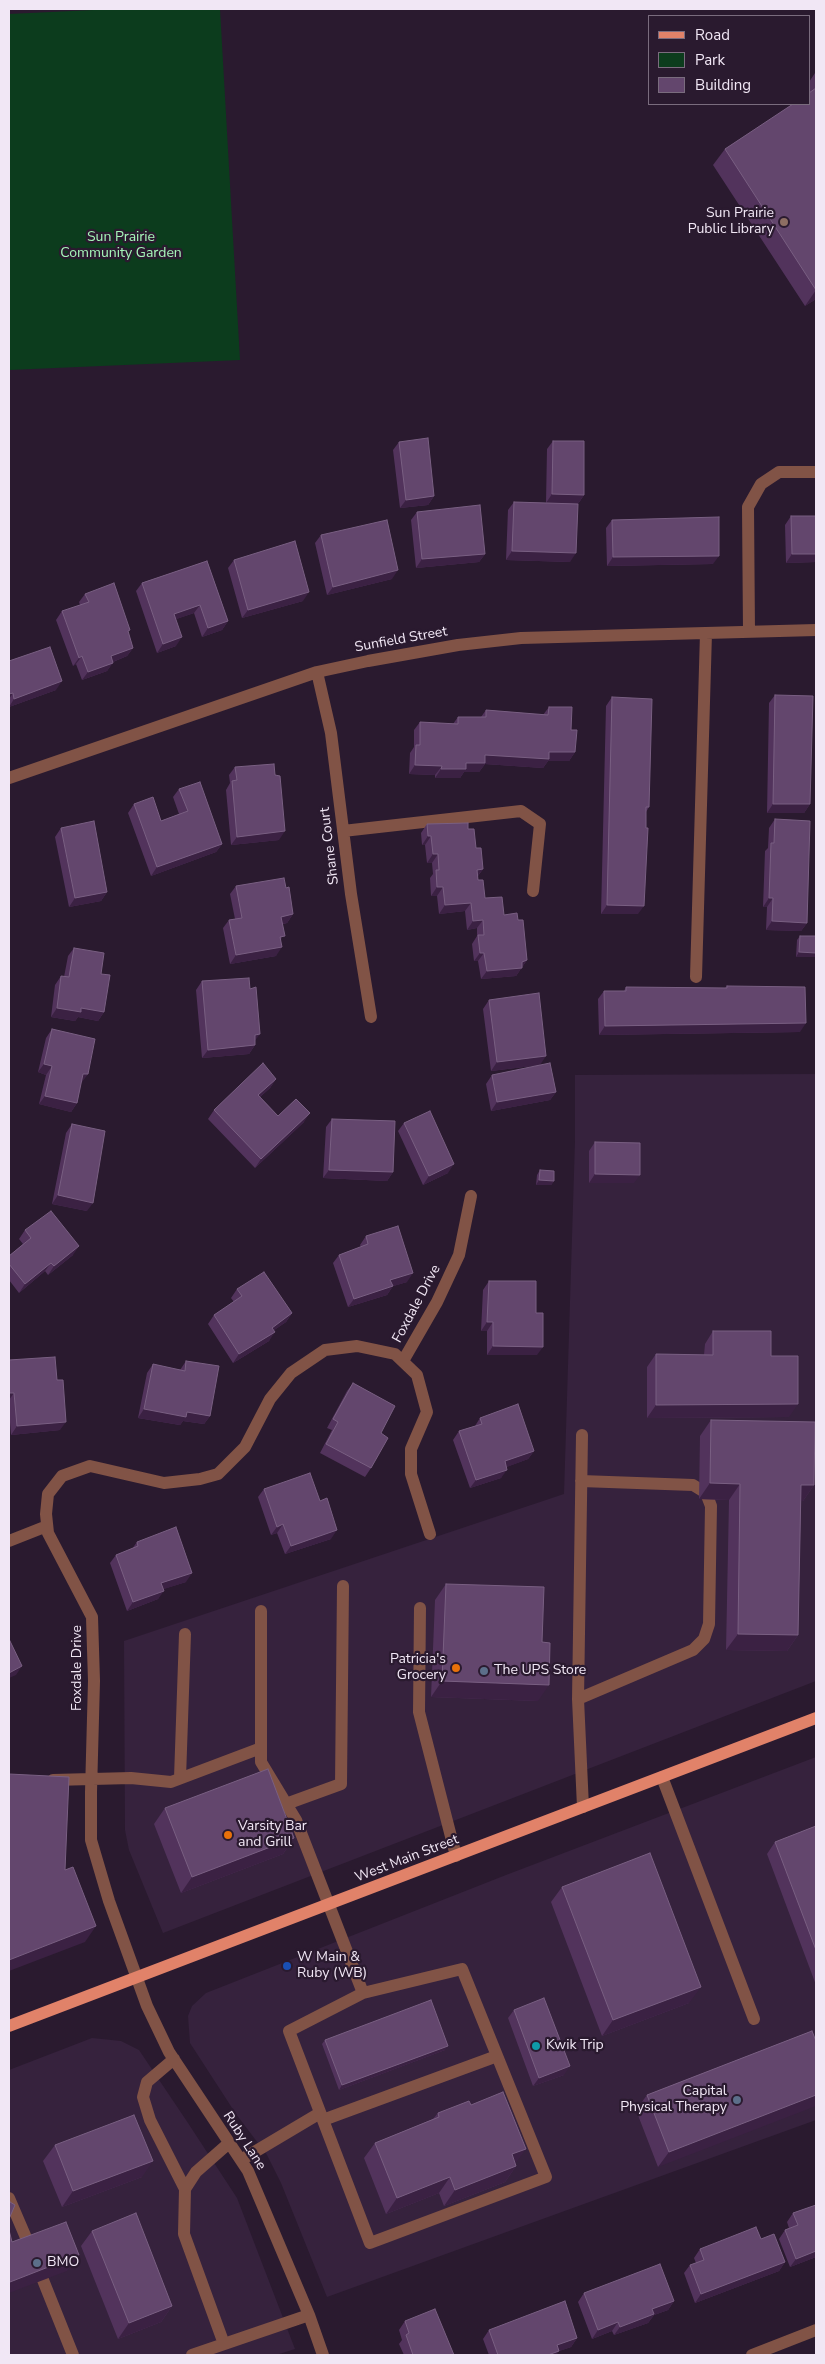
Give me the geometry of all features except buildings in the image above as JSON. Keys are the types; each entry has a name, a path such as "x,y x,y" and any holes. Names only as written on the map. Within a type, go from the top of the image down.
{"main road":[{"name":"West Main Street","path":"9,2026 816,1718"}],"street":[{"path":"750,632 748,507 760,484 779,472 816,472"},
{"name":"Sunfield Street","path":"9,778 317,672 448,647 521,638 816,630"},
{"path":"696,977 706,633"},
{"name":"Shane Court","path":"317,672 331,733 351,894 371,1017"},
{"path":"343,831 521,811 540,824 533,891"},
{"name":"Foxdale Drive","path":"137,1978 109,1901 92,1840 91,1780 94,1681 92,1617 48,1533 48,1494 62,1476 90,1466 164,1483 200,1479 218,1474 245,1447 270,1399 291,1373 325,1350 357,1346 395,1354 403,1361 437,1302 459,1255 471,1196"},
{"path":"403,1361 418,1375 427,1412 411,1449 411,1474 430,1534"},
{"path":"582,1434 578,1699 583,1807"},
{"path":"578,1699 693,1650 704,1639 709,1624 711,1516 711,1506 706,1493 693,1485 581,1481"},
{"path":"9,1541 47,1526"},
{"path":"286,1804 341,1784 343,1586"},
{"path":"420,1608 419,1712 456,1856"},
{"path":"262,1611 262,1762 296,1820 363,1993"},
{"path":"180,1778 185,1634"},
{"path":"36,1780 131,1778 171,1782 262,1748"},
{"path":"662,1777 754,2019"},
{"path":"462,1969 546,2177 370,2242 289,2032 363,1993 462,1969"},
{"name":"Ruby Lane","path":"137,1978 147,2006 174,2059 248,2171 309,2315 323,2355"},
{"path":"241,2160 322,2116 497,2056"},
{"path":"174,2059 147,2082 143,2097 150,2120 185,2190 184,2234 224,2344"},
{"path":"185,2190 196,2172 229,2143"},
{"path":"9,2198 30,2247"},
{"path":"44,2280 73,2355"},
{"path":"192,2355 309,2315"},
{"path":"752,2355 778,2350 816,2330"}],"shaded area":[{"path":"816,1074 816,1681 163,1933 129,1850 125,1830 124,1641 564,1494 575,1141 575,1075"},
{"path":"816,1757 816,2120 327,2297 281,2183 267,2155 236,2114 190,2043 188,2016 192,2006 206,1993 506,1875"},
{"path":"92,2038 121,2041 139,2050 237,2198 295,2349 276,2355 9,2355 9,2070"}],"green space":[{"name":"Sun Prairie Community Garden","path":"114,9 220,9 240,360 9,370 9,14"}],"place":[{"name":"Sun Prairie Public Library","path":"784,222"},
{"name":"Patricia's Grocery","path":"456,1668"},
{"name":"The UPS Store","path":"484,1671"},
{"name":"Varsity Bar and Grill","path":"228,1835"},
{"name":"W Main & Ruby (WB)","path":"287,1966"},
{"name":"Kwik Trip","path":"536,2046"},
{"name":"Capital Physical Therapy","path":"737,2100"},
{"name":"BMO","path":"37,2263"}]}
